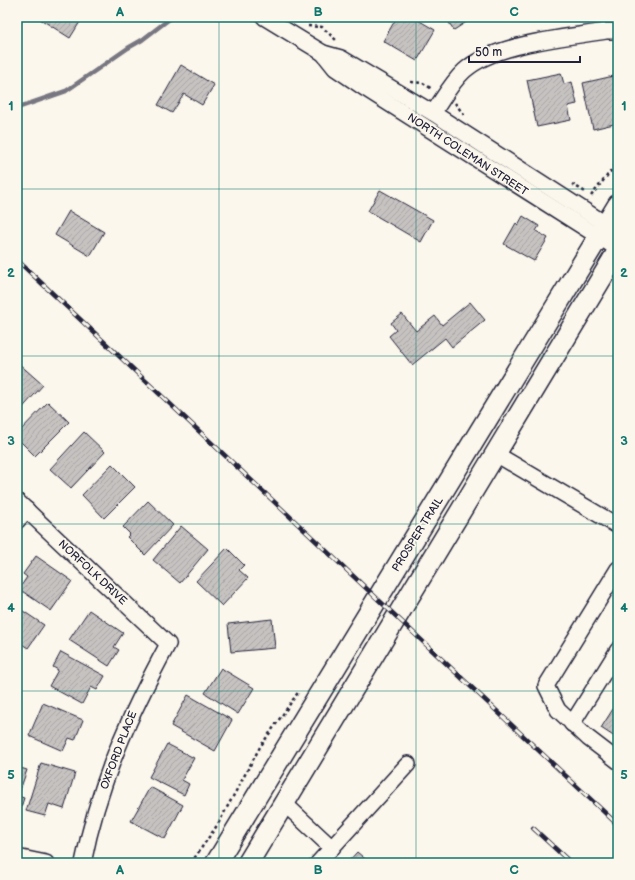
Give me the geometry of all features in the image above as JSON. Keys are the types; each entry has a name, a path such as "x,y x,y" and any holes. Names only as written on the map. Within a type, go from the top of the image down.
{"main road":[{"name":"PROSPER TRAIL","path":"216,863 608,232 618,205"},
{"path":"248,863 618,250"}],"street":[{"name":"NORTH COLEMAN STREET","path":"264,17 323,54 335,68 366,89 608,232"},
{"path":"433,113 454,82 464,71 484,57 510,48 606,31 618,31"},
{"name":"NORTH COLEMAN STREET","path":"323,54 341,58 433,113 608,232 618,250"},
{"path":"496,454 618,526"},
{"name":"NORFOLK DRIVE","path":"20,510 168,644"},
{"path":"618,569 546,686 558,710 588,738 618,761"},
{"name":"OXFORD PLACE","path":"83,863 88,834 122,734 168,644"},
{"path":"572,724 618,650"},
{"path":"318,863 408,764"},
{"path":"285,804 332,848"},
{"path":"17,857 46,863"}],"path":[{"path":"591,196 618,162"},
{"path":"191,863 218,824 260,747 303,685"}],"building":[{"path":"37,17 83,17 70,38"},
{"path":"397,17 413,17 435,30 417,61 383,41"},
{"path":"445,17 474,17 454,30"},
{"path":"181,65 214,85 202,105 184,94 172,113 158,105"},
{"path":"561,73 564,84 572,82 577,104 568,106 571,120 537,127 527,80"},
{"path":"618,75 618,123 593,129 583,83"},
{"path":"380,190 433,220 421,242 368,211"},
{"path":"69,211 104,232 90,256 55,235"},
{"path":"523,216 539,226 536,231 548,238 534,261 504,244 516,223 518,225"},
{"path":"470,302 485,320 452,347 445,338 412,365 389,336 396,330 391,323 402,314 416,331 435,316 442,325"},
{"path":"17,362 43,385 17,414"},
{"path":"48,402 69,422 35,456 17,438 17,434"},
{"path":"84,432 105,452 71,488 50,469"},
{"path":"112,464 135,487 104,518 82,495"},
{"path":"148,501 173,525 145,555 127,537 130,534 123,527"},
{"path":"181,526 208,549 180,583 153,560"},
{"path":"227,548 244,565 239,570 248,578 222,606 196,581"},
{"path":"36,556 72,581 51,611 19,589 27,577 23,574"},
{"path":"17,607 44,625 28,648 17,641"},
{"path":"89,610 123,633 114,647 119,650 109,666 69,640"},
{"path":"272,619 275,648 231,652 228,624"},
{"path":"61,652 105,676 97,690 91,687 82,704 49,686 58,670 53,667"},
{"path":"17,659 23,663 17,674"},
{"path":"221,668 254,688 238,714 205,693"},
{"path":"188,695 232,720 215,751 171,726"},
{"path":"618,701 618,739 601,728"},
{"path":"43,703 83,720 75,740 69,738 63,751 29,736"},
{"path":"167,744 194,758 182,780 189,784 184,795 149,777"},
{"path":"41,763 75,773 64,809 49,804 45,816 26,811"},
{"path":"17,767 27,770 18,796 24,798 18,816"},
{"path":"150,787 183,805 165,839 131,821"},
{"path":"357,852 370,863 347,863"}],"waterway":[{"path":"17,108 66,91 142,40 172,17"}],"railway":[{"path":"17,260 618,825"},
{"path":"533,828 571,863"}]}
